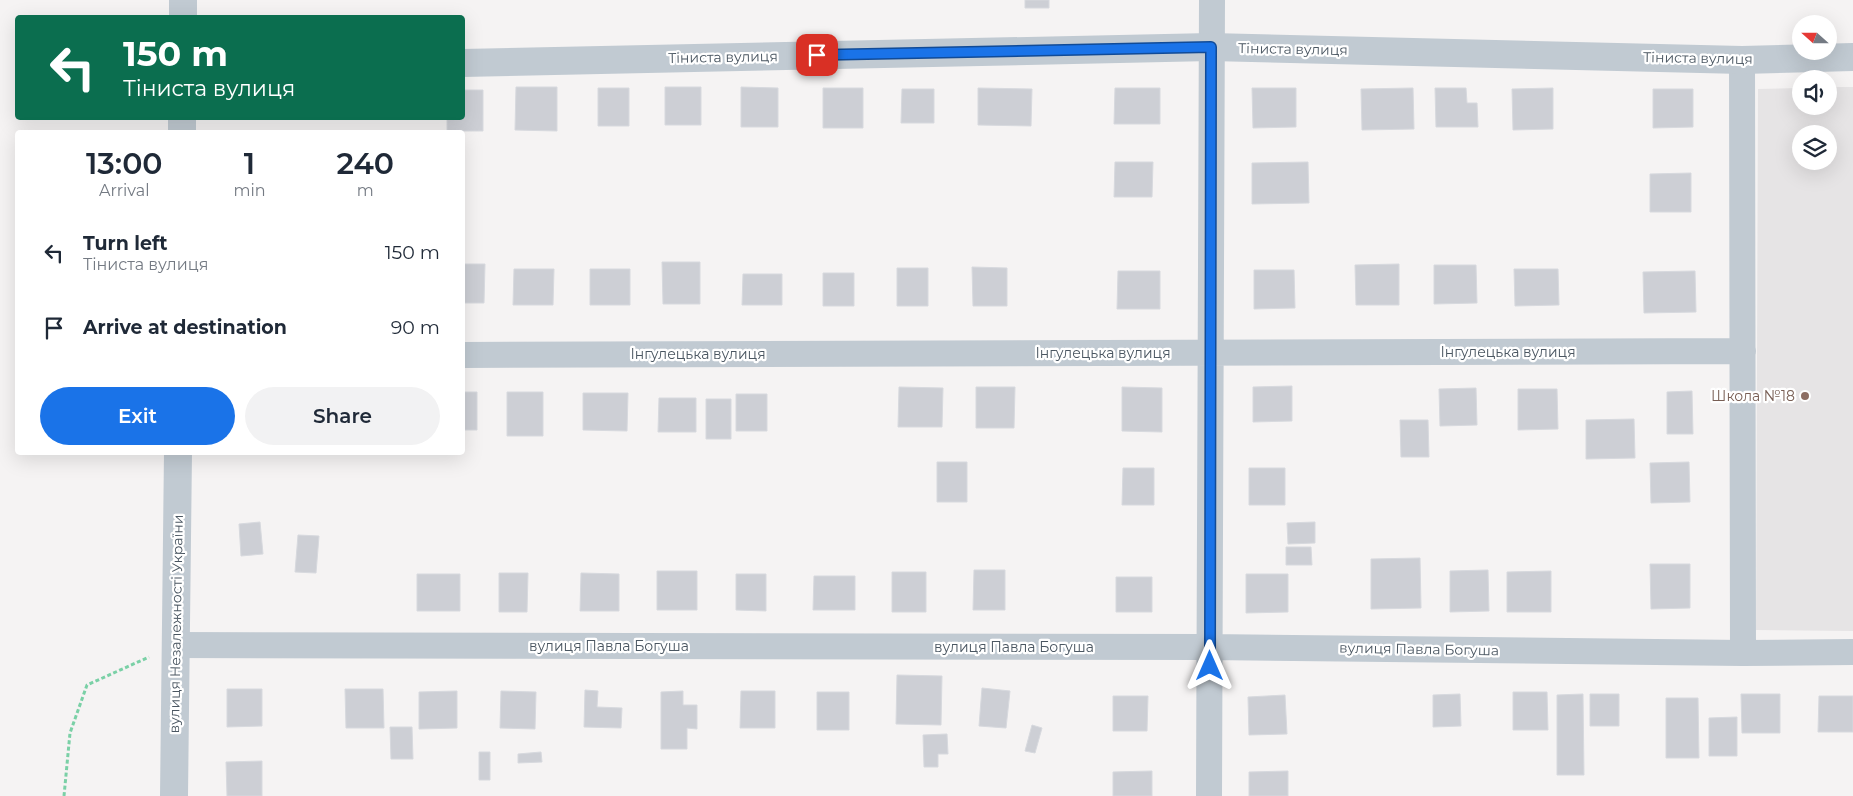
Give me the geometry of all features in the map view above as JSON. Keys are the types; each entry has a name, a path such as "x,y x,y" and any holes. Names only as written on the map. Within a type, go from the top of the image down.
{"street":[{"path":"183,0 183,15"},
{"path":"1209,796 1212,0"},
{"name":"Тіниста вулиця","path":"465,63 1211,47 1742,60 1853,57"},
{"path":"1742,60 1743,653"},
{"name":"Інгулецька вулиця","path":"465,355 1742,351"},
{"name":"вулиця Незалежності України","path":"174,796 178,455"},
{"name":"вулиця Павла Богуша","path":"175,645 1210,647 1743,653 1853,652"}],"path":[{"path":"64,796 70,733 87,685 175,645"}],"shaded area":[{"name":"Школа №18","path":"1837,87 1853,87 1853,631 1756,630 1758,89 1792,88 1792,115 1837,115"}],"building":[{"path":"1025,0 1049,0 1049,8 1025,8"},
{"path":"516,87 557,87 557,131 515,130"},
{"path":"665,87 701,87 701,125 665,125"},
{"path":"741,87 778,88 778,127 741,127"},
{"path":"598,88 629,88 629,126 598,126"},
{"path":"823,88 863,88 863,128 823,128"},
{"path":"978,88 1032,89 1031,126 978,125"},
{"path":"1115,88 1160,88 1160,124 1114,124"},
{"path":"1252,88 1296,88 1296,127 1253,128"},
{"path":"1413,88 1414,129 1362,130 1361,89"},
{"path":"1435,88 1466,88 1467,103 1477,103 1478,127 1436,127"},
{"path":"1553,88 1553,129 1513,130 1512,89"},
{"path":"902,89 934,89 934,123 901,123"},
{"path":"1653,89 1693,89 1693,127 1653,128"},
{"path":"465,90 483,90 483,131 447,130 447,120 465,120"},
{"path":"1115,162 1153,162 1152,197 1114,197"},
{"path":"1308,162 1309,203 1252,204 1252,163"},
{"path":"1691,173 1691,212 1650,212 1650,174"},
{"path":"662,262 700,262 700,304 663,304"},
{"path":"465,264 485,264 484,303 465,303"},
{"path":"1399,264 1399,305 1356,305 1355,265"},
{"path":"1434,265 1476,265 1477,303 1434,304"},
{"path":"972,267 1007,268 1007,306 973,306"},
{"path":"897,268 928,268 928,306 897,306"},
{"path":"514,269 554,269 553,305 513,305"},
{"path":"590,269 630,269 630,305 590,305"},
{"path":"1514,269 1558,269 1559,305 1515,306"},
{"path":"1254,270 1294,270 1295,308 1254,309"},
{"path":"1118,271 1160,271 1160,309 1117,309"},
{"path":"1695,271 1696,312 1644,313 1643,272"},
{"path":"823,273 854,273 854,306 823,306"},
{"path":"743,274 782,274 782,305 742,305"},
{"path":"1292,386 1292,421 1253,422 1253,387"},
{"path":"899,387 943,388 942,427 898,427"},
{"path":"976,387 1015,387 1014,428 976,428"},
{"path":"1122,387 1162,388 1162,432 1122,431"},
{"path":"1476,388 1477,425 1440,426 1439,389"},
{"path":"1518,389 1557,389 1558,429 1518,430"},
{"path":"1692,391 1693,434 1667,434 1667,392"},
{"path":"465,392 477,392 477,430 465,430"},
{"path":"507,392 543,392 543,436 507,436"},
{"path":"583,393 628,393 627,431 583,430"},
{"path":"736,394 767,394 767,431 736,431"},
{"path":"659,398 696,398 696,432 658,432"},
{"path":"706,399 731,399 731,439 706,439"},
{"path":"1634,419 1635,458 1586,459 1586,420"},
{"path":"1400,420 1428,420 1429,457 1401,457"},
{"path":"937,462 967,462 967,502 937,502"},
{"path":"1689,462 1690,502 1651,503 1650,463"},
{"path":"1123,468 1154,468 1154,505 1122,505"},
{"path":"1249,468 1285,468 1285,505 1249,505"},
{"path":"260,522 263,554 241,556 239,524"},
{"path":"1315,522 1315,543 1288,544 1287,523"},
{"path":"298,535 319,536 316,573 295,572"},
{"path":"1286,547 1311,547 1312,565 1286,565"},
{"path":"1420,558 1421,608 1371,609 1371,559"},
{"path":"1650,564 1690,564 1690,608 1651,609"},
{"path":"974,570 1005,570 1005,610 973,610"},
{"path":"1488,570 1489,611 1450,612 1450,571"},
{"path":"657,571 697,571 697,610 657,610"},
{"path":"1551,571 1551,612 1507,612 1507,572"},
{"path":"892,572 926,572 926,612 892,612"},
{"path":"499,573 528,573 527,612 499,612"},
{"path":"581,573 619,574 619,611 580,611"},
{"path":"417,574 460,574 460,611 417,611"},
{"path":"736,574 766,574 766,611 736,610"},
{"path":"1246,574 1288,574 1288,612 1246,613"},
{"path":"814,576 855,576 855,610 813,610"},
{"path":"1116,577 1152,577 1152,612 1116,612"},
{"path":"897,675 942,676 941,725 896,724"},
{"path":"982,688 1010,691 1006,728 979,726"},
{"path":"227,689 262,689 262,726 227,727"},
{"path":"345,689 383,689 384,728 346,728"},
{"path":"585,690 598,691 597,707 622,708 621,728 584,727"},
{"path":"457,691 457,728 419,729 419,692"},
{"path":"501,691 536,692 535,729 500,728"},
{"path":"683,691 683,705 697,705 697,729 687,728 687,749 661,749 661,692"},
{"path":"741,691 775,691 775,728 740,728"},
{"path":"817,692 849,692 849,730 817,730"},
{"path":"1513,692 1547,692 1548,730 1513,730"},
{"path":"1460,694 1461,726 1433,727 1433,695"},
{"path":"1583,694 1584,775 1557,775 1557,695"},
{"path":"1590,694 1619,694 1619,726 1590,726"},
{"path":"1741,694 1780,694 1780,733 1742,733"},
{"path":"1285,695 1287,734 1249,735 1248,697"},
{"path":"1113,696 1148,696 1147,731 1113,731"},
{"path":"1819,696 1853,696 1853,732 1818,732"},
{"path":"1666,698 1698,698 1699,758 1666,758"},
{"path":"1737,717 1737,756 1709,756 1709,718"},
{"path":"1032,725 1042,728 1035,753 1025,751"},
{"path":"390,727 412,727 413,759 391,759"},
{"path":"947,734 948,754 938,754 938,767 924,767 923,735"},
{"path":"479,752 490,752 490,780 479,780"},
{"path":"541,752 542,762 518,763 518,754"},
{"path":"262,761 262,796 227,796 226,762"},
{"path":"1152,771 1152,796 1113,796 1113,772"},
{"path":"1288,771 1288,796 1249,796 1249,772"}],"place":[{"name":"Школа №18","path":"1805,396"}],"route":[{"path":"817,55 1211,47 1210,666"}]}
